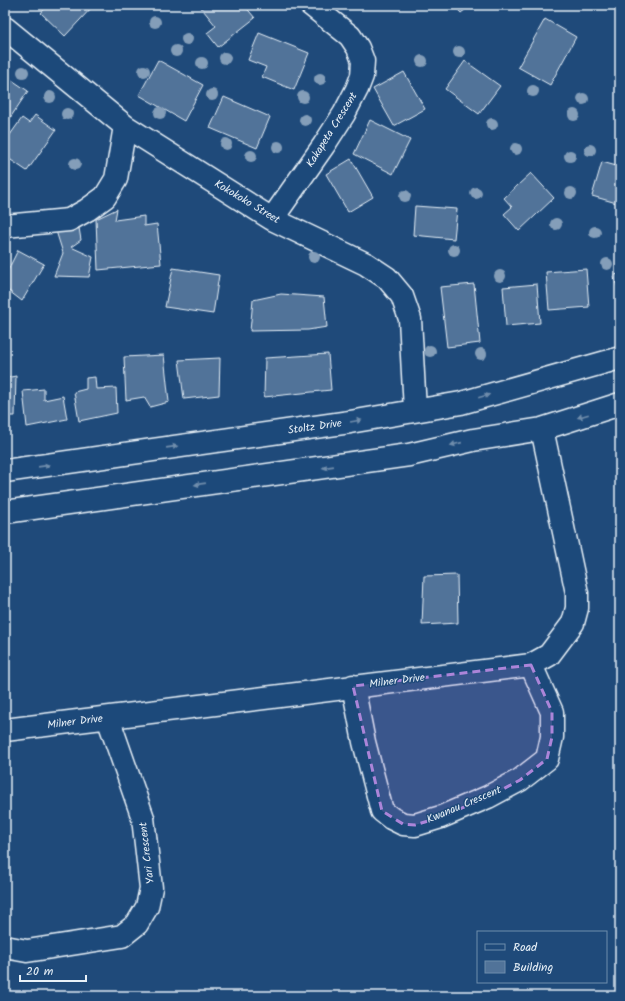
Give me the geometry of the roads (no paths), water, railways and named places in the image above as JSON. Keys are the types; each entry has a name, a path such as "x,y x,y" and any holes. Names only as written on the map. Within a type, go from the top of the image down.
{"street":[{"name":"Kakapeta Crescent","path":"272,219 344,114 362,76 363,61 358,48 350,36 310,5"},
{"name":"Kokokoko Street","path":"5,28 125,126 272,219 366,264 387,278 402,296 410,319 415,410"},
{"path":"5,226 69,220 87,210 104,196 116,179 125,126"},
{"name":"Stoltz Drive","path":"5,471 350,422 461,402 620,358"},
{"path":"5,512 409,455 473,440 542,428 620,404"},
{"name":"Milner Drive","path":"5,730 531,665 549,655 573,623 577,608 577,593 542,428"},
{"name":"Kwanau Crescent","path":"353,686 364,742 382,811 391,818 404,824 415,825 441,817 488,797 520,780 547,759 552,737 552,712 531,665"},
{"name":"Yari Crescent","path":"5,947 27,951 122,936 137,924 147,907 152,888 143,818 108,718"}]}
